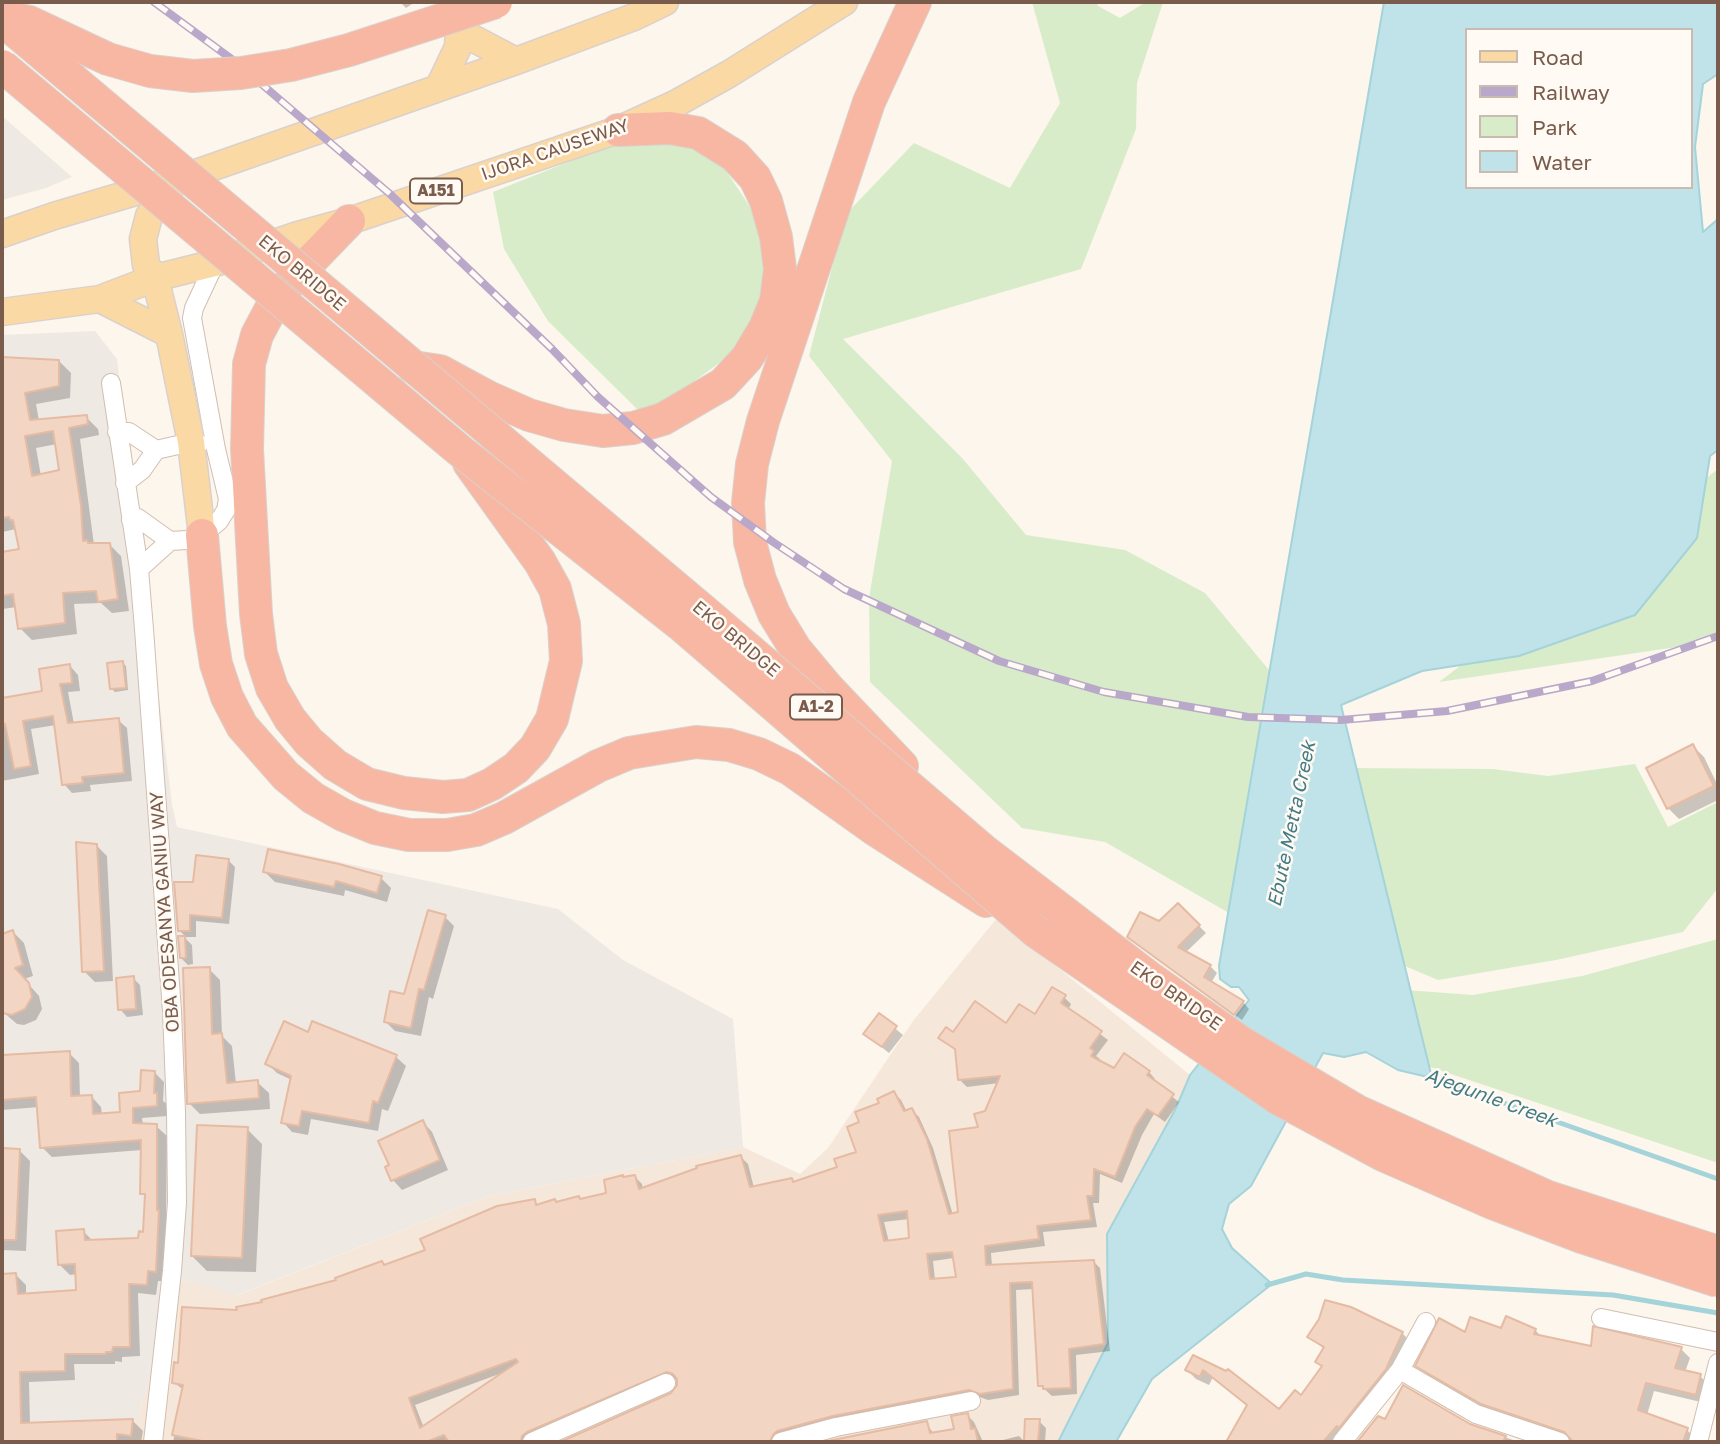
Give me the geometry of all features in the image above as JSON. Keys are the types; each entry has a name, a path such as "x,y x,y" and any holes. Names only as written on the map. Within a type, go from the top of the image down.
{"highway":[{"path":"2,18 29,22 108,59 150,71 193,76 241,73 291,65 349,50 496,2"},
{"path":"915,2 869,102 763,421 752,464 748,503 750,542 760,580 775,614 796,650 827,687 983,850"},
{"name":"EKO BRIDGE","path":"2,18 983,850 1073,921 1242,1043 1357,1111 1548,1197 1718,1252"},
{"name":"EKO BRIDGE","path":"2,66 459,450 682,626 1035,932 1279,1100 1382,1155 1490,1202 1582,1237 1718,1281"},
{"path":"413,367 440,372 529,415 564,425 603,431 633,428 663,419 723,384 747,358 765,328 776,300 780,269 776,237 766,201 755,178 735,156 698,133 670,128 618,131"},
{"path":"349,220 311,258 274,303 257,335 249,364 247,449 256,614 261,654 272,688 290,719 309,742 335,765 368,784 404,793 443,797 468,795 492,784 516,768 535,748 552,719 566,661 564,624 555,589 541,562 459,450"},
{"path":"202,535 210,626 216,664 227,697 242,726 286,776 313,798 344,815 375,828 409,835 447,835 476,831 598,766 629,753 695,742 729,745 759,754 790,769 874,829 1035,932"}],"main road":[{"path":"2,234 179,179 516,61 634,17 665,2"},
{"name":"IJORA CAUSEWAY","path":"2,312 100,299 155,278 215,263 618,131 708,86 844,2"},
{"path":"439,87 458,47 459,31 516,61"},
{"path":"179,179 161,196 149,216 143,239 146,265 155,278 169,334 204,445 202,535"},
{"path":"100,299 169,334"}],"street":[{"path":"117,432 129,432 156,450 204,445 192,318 215,263"},
{"name":"OBA ODESANYA GANIU WAY","path":"111,383 139,569 172,1011 177,1202 153,1442"},
{"path":"125,483 142,470 156,450"},
{"path":"131,520 138,518 170,541"},
{"path":"139,569 170,541 187,540 202,535"},
{"path":"1601,1318 1718,1342"},
{"path":"1342,1442 1400,1370 1426,1322"},
{"path":"1698,1442 1712,1415 1718,1363"},
{"path":"1400,1370 1476,1414 1560,1442"},
{"path":"532,1442 666,1382"},
{"path":"781,1442 836,1427 971,1401"}],"shaded area":[{"path":"2,116 72,177 46,188 2,200"},
{"path":"95,331 117,359 177,827 558,909 623,960 733,1019 743,1147 489,1196 237,1295 183,1279 129,1442 2,1442 2,335"},
{"path":"997,918 1190,1075 1176,1108 1107,1234 1108,1343 1058,1442 129,1442 183,1279 238,1295 489,1196 743,1147 800,1174 828,1148 913,1021"}],"green space":[{"path":"1032,2 1096,2 1098,6 1120,18 1146,2 1163,2 1137,83 1136,129 1081,269 843,339 963,459 1026,535 1125,550 1205,593 1279,682 1229,913 1105,842 1022,828 870,682 869,598 892,461 809,356 846,214 914,143 1010,188 1060,103"},
{"path":"657,141 694,147 723,166 752,210 762,232 766,270 760,311 726,358 674,396 639,411 548,321 504,249 493,192 606,147"},
{"path":"1718,469 1718,631 1711,642 1439,682"},
{"path":"1635,764 1668,827 1718,802 1718,888 1683,932 1556,960 1438,980 1400,964 1345,768 1493,769 1548,776"},
{"path":"1718,939 1718,1163 1427,1066 1392,989 1473,995 1582,976"}],"water":[{"name":"Ebute Metta Creek","path":"1384,2 1718,2 1718,74 1703,84 1695,147 1703,232 1718,219 1718,450 1710,456 1697,538 1635,615 1519,656 1422,671 1341,705 1432,1078 1398,1070 1366,1052 1344,1057 1323,1053 1251,1186 1229,1204 1222,1229 1232,1248 1272,1284 1152,1379 1116,1442 1058,1442 1108,1343 1107,1234 1176,1108 1190,1075 1249,1000 1239,987 1231,987 1220,979 1219,966"}],"building":[{"path":"2,357 59,360 59,386 25,393 30,420 87,415 88,424 69,428 81,506 83,541 110,543 118,599 98,602 96,591 63,593 65,623 18,629 13,594 2,596 2,552 19,549 13,520 9,517 2,518","holes":["53,431 59,470 32,476 25,436"]},
{"path":"123,661 126,688 110,689 107,663"},
{"path":"70,664 72,683 60,684 68,723 119,718 124,773 82,777 83,783 62,785 53,716 23,721 31,766 14,769 5,724 2,725 2,698 42,691 39,669"},
{"path":"1693,744 1714,786 1667,809 1646,768"},
{"path":"76,842 97,844 104,971 82,972"},
{"path":"268,849 382,876 377,893 336,881 334,887 263,872"},
{"path":"196,855 229,859 222,918 190,915 190,931 178,931 174,882 193,882"},
{"path":"1178,903 1200,925 1178,947 1211,965 1204,977 1244,1001 1234,1015 1127,937 1140,912 1159,921"},
{"path":"428,910 446,915 424,990 419,989 411,1028 384,1022 390,991 404,994"},
{"path":"13,930 23,965 15,968 29,983 32,997 25,1009 12,1015 2,1013 2,934"},
{"path":"178,936 185,936 186,958 180,958"},
{"path":"210,967 212,1034 222,1033 227,1083 258,1080 259,1098 187,1104 183,968"},
{"path":"134,976 136,1009 118,1010 116,978"},
{"path":"1052,987 1066,995 1061,1003 1102,1031 1090,1048 1094,1051 1091,1056 1114,1068 1124,1053 1150,1071 1147,1075 1174,1094 1158,1116 1147,1109 1135,1127 1115,1177 1094,1169 1093,1196 1087,1196 1091,1220 1037,1226 1039,1239 985,1246 986,1265 1094,1260 1104,1344 1069,1349 1071,1388 1043,1389 1043,1386 1038,1386 1032,1282 1010,1283 1013,1389 980,1394 969,1390 833,1416 777,1431 770,1442 560,1442 671,1393 677,1385 677,1379 667,1372 527,1432 522,1436 521,1442 449,1442 444,1435 426,1442 207,1442 172,1435 183,1385 172,1383 174,1362 178,1363 182,1307 237,1310 236,1307 336,1280 335,1278 382,1261 384,1265 425,1250 420,1239 497,1206 535,1199 536,1205 555,1199 556,1202 606,1193 604,1180 623,1175 635,1175 639,1189 697,1168 696,1166 741,1155 750,1187 792,1178 793,1182 837,1167 834,1159 856,1152 847,1127 859,1122 855,1112 879,1103 877,1099 894,1091 904,1111 912,1108 927,1139 949,1214 958,1212 949,1131 978,1127 974,1114 985,1111 1000,1076 958,1080 955,1049 938,1038 946,1027 953,1032 975,1001 1006,1023 1019,1004 1035,1014","holes":["907,1211 909,1238 884,1241 878,1215","952,1252 956,1277 930,1279 927,1254","516,1359 518,1362 420,1428 409,1398"]},
{"path":"879,1013 897,1026 882,1047 863,1034"},
{"path":"284,1021 308,1032 312,1021 397,1055 378,1103 373,1101 369,1123 302,1111 299,1126 281,1123 291,1076 265,1064"},
{"path":"70,1051 71,1096 92,1095 93,1114 120,1112 119,1093 140,1091 141,1070 155,1071 154,1093 157,1093 157,1106 133,1108 133,1123 157,1124 159,1210 156,1272 148,1271 147,1285 129,1284 130,1347 113,1347 112,1352 106,1354 65,1354 65,1371 20,1372 21,1423 133,1419 131,1436 117,1434 117,1442 2,1442 2,1274 16,1273 18,1294 76,1290 75,1264 58,1265 56,1231 84,1229 85,1240 138,1238 139,1231 143,1232 145,1194 140,1194 141,1140 40,1148 36,1097 2,1100 2,1055"},
{"path":"423,1120 440,1160 391,1181 385,1167 389,1165 378,1141"},
{"path":"197,1125 248,1127 242,1258 191,1256"},
{"path":"2,1148 20,1149 16,1240 2,1240"},
{"path":"1325,1300 1351,1307 1403,1332 1386,1369 1339,1428 1337,1426 1323,1442 1226,1442 1247,1405 1203,1370 1200,1377 1185,1370 1193,1355 1226,1371 1228,1369 1279,1409 1295,1390 1301,1395 1322,1366 1315,1362 1324,1347 1307,1337 1319,1319"},
{"path":"1506,1316 1536,1329 1534,1334 1591,1346 1593,1326 1682,1347 1675,1368 1701,1374 1696,1395 1646,1383 1638,1410 1688,1428 1683,1442 1573,1442 1564,1432 1481,1404 1415,1366 1439,1318 1465,1332 1470,1317 1501,1328"},
{"path":"1403,1385 1470,1424 1506,1436 1503,1442 1357,1442 1378,1416 1385,1419"},
{"path":"968,1413 971,1429 975,1428 978,1442 823,1442 927,1421 930,1433 954,1429 951,1416"},
{"path":"1025,1419 1040,1419 1038,1442 1024,1441"}],"waterway":[{"name":"Ajegunle Creek","path":"1428,1076 1718,1179"},
{"path":"1267,1285 1306,1274 1343,1280 1613,1295 1718,1313"}],"railway":[{"path":"154,2 237,63 390,194 552,349 598,397 711,497 844,589 999,661 1104,692 1248,717 1341,720 1447,711 1592,681 1718,636"}]}
